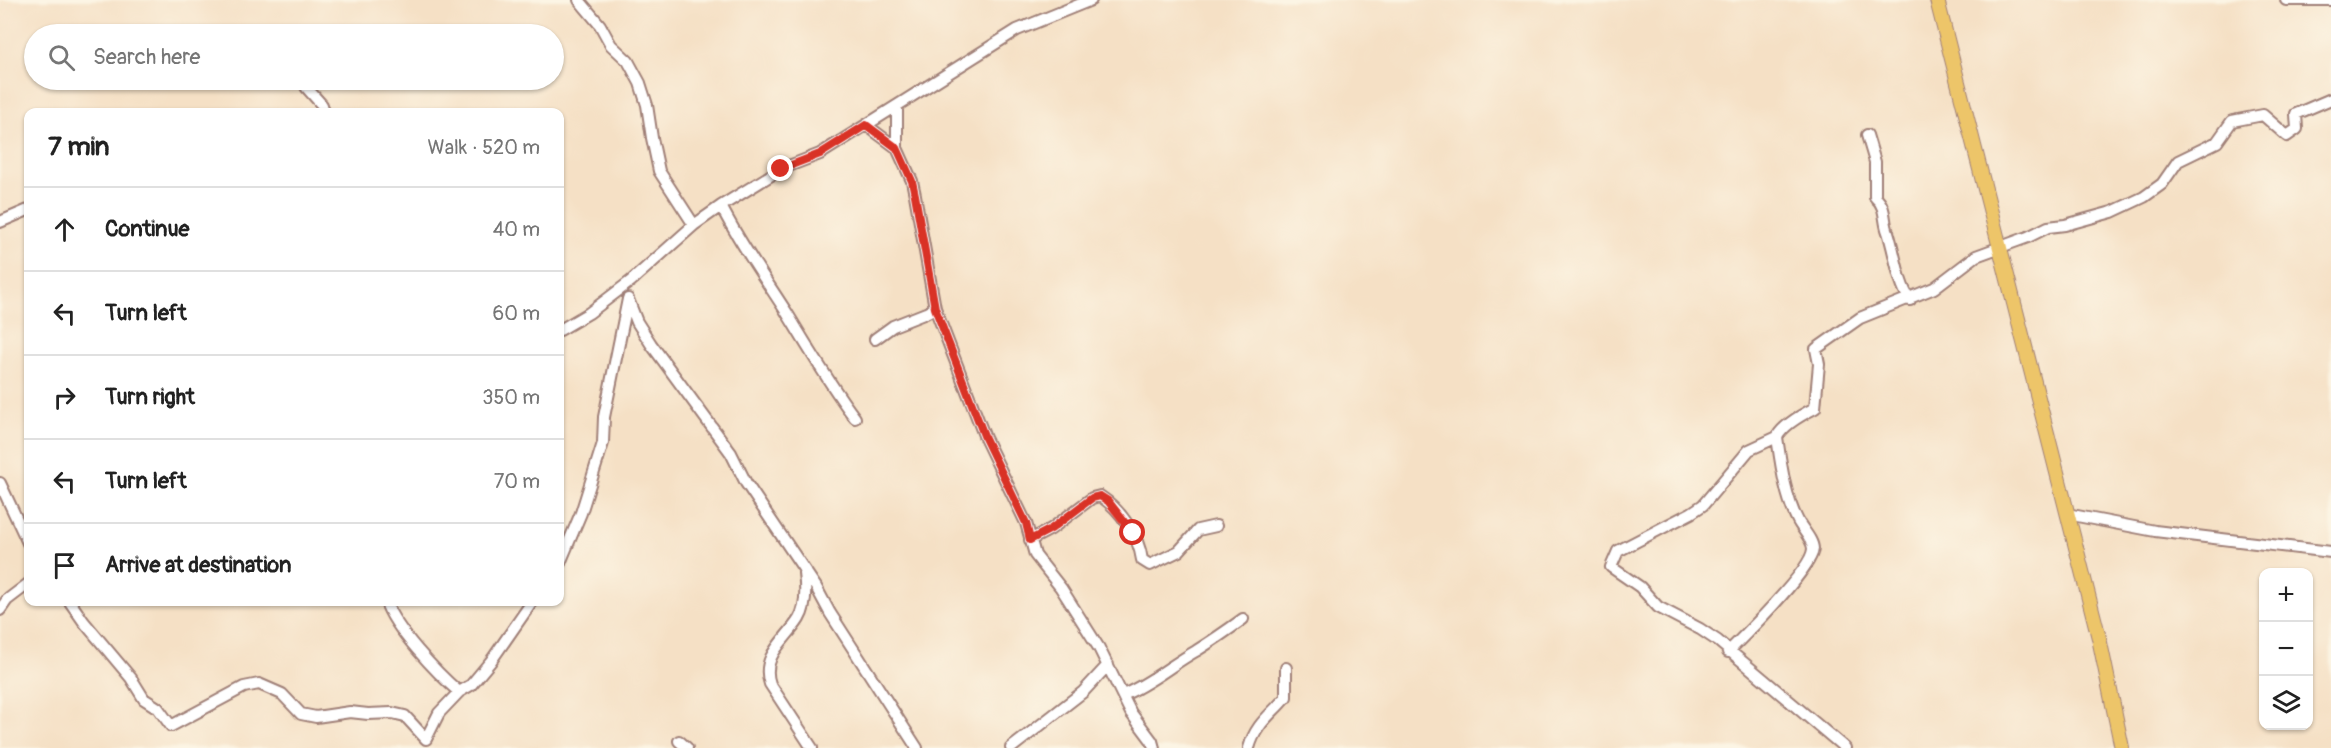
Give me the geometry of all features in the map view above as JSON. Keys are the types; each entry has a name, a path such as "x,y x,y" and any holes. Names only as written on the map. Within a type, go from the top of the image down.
{"main road":[{"path":"1937,0 2099,638 2122,748"}],"street":[{"path":"579,0 600,25 611,45 628,61 640,83 647,105 651,138 659,171 694,225"},
{"path":"564,328 590,312 631,281 694,225 721,206 781,169 820,154 1017,30 1091,0"},
{"path":"2286,0 2331,0"},
{"path":"309,90 323,108"},
{"path":"1728,652 1775,603 1806,565 1813,550 1812,543 1791,509 1777,437 1779,432 1815,408 1819,364 1816,349 1860,318 1910,300 1934,288 1976,256 2028,237 2048,227 2065,225 2112,212 2144,197 2162,184 2175,164 2217,142 2232,121 2236,119 2263,115 2287,136 2297,129 2296,114 2331,99"},
{"path":"897,107 897,148 914,188 935,308 985,438 1026,523 1035,555 1061,588 1108,665 1131,713 1152,741 1154,748"},
{"path":"866,125 897,148"},
{"path":"1867,135 1875,162 1875,197 1880,201 1886,215 1886,230 1903,290 1910,300"},
{"path":"721,206 744,250 786,312 839,398 855,418"},
{"path":"0,222 24,212"},
{"path":"564,553 581,513 603,443 603,417 631,281"},
{"path":"628,299 637,322 651,344 731,453 746,483 782,535 917,748"},
{"path":"875,339 893,326 935,308"},
{"path":"1777,437 1743,455 1702,505 1691,513 1618,551 1611,567 1640,587 1658,607 1700,629 1845,748"},
{"path":"0,483 24,534"},
{"path":"1030,540 1051,529 1092,498 1100,496 1108,501 1124,520 1140,547 1142,560 1150,565 1179,551 1198,530 1216,526"},
{"path":"2067,514 2155,531 2331,552"},
{"path":"803,570 806,586 800,618 775,650 766,673 770,684 812,748"},
{"path":"0,610 7,600 24,587"},
{"path":"73,606 131,678 144,699 158,708 171,726 244,687 259,684 282,694 301,714 316,717 350,712 392,713 405,716 426,739 439,713 459,692 471,685 491,662 529,606"},
{"path":"387,606 414,644 441,676 459,692"},
{"path":"1123,695 1150,682 1197,650 1210,644 1243,619"},
{"path":"1011,748 1083,692 1108,665"},
{"path":"1249,748 1255,731 1286,697 1288,690 1286,668"}],"route":[{"path":"781,169 820,154 866,125 897,148 912,181 935,308 985,438 1026,523 1030,540 1051,529 1092,498 1100,496 1108,501 1133,533"}]}
